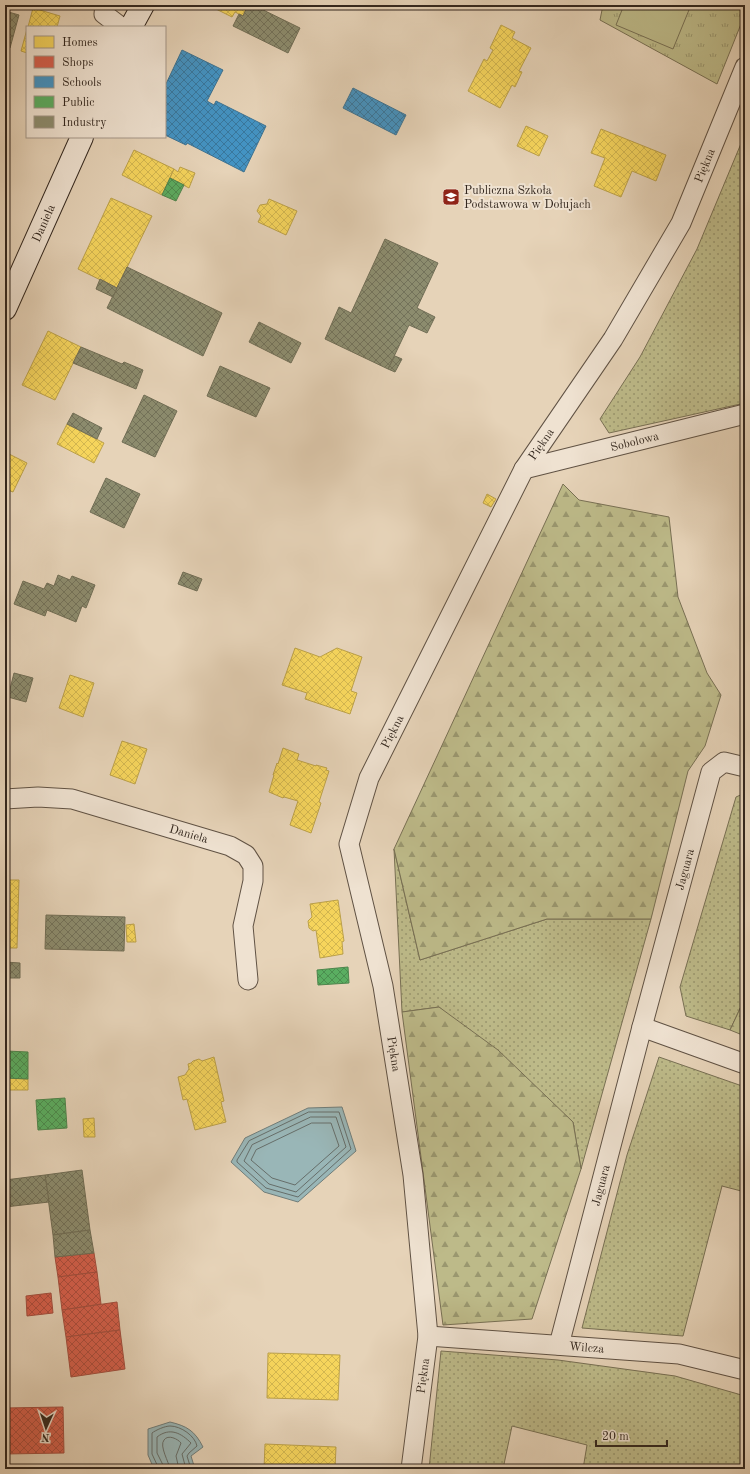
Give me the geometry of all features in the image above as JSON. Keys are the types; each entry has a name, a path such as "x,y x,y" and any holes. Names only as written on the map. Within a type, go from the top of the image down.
{"street":[{"path":"105,5 104,14 120,26"},
{"path":"132,26 143,5"},
{"name":"Piękna","path":"411,1469 428,1336 413,1174 383,986 349,844 369,778 524,469 613,338 680,223 745,67"},
{"name":"Daniela","path":"5,309 82,138"},
{"name":"Sobolowa","path":"524,469 745,414"},
{"name":"Jaguara","path":"559,1345 642,1026 712,772 724,762 745,767"},
{"name":"Daniela","path":"5,799 38,797 72,799 230,846 246,855 252,866 253,881 243,926 248,980"},
{"path":"642,1026 745,1064"},
{"name":"Wilcza","path":"428,1336 679,1354 745,1370"}],"green space":[{"path":"603,5 745,5 745,14 717,84 600,20"},
{"path":"624,5 691,5 673,49 616,25"},
{"path":"745,134 745,403 609,433 600,419 640,357 697,249"},
{"path":"563,484 579,500 669,517 678,597 707,673 721,695 705,746 688,771 651,919 547,919 420,960 394,849"},
{"path":"745,793 745,998 730,1030 686,1016 680,987 736,797"},
{"path":"394,849 420,960 547,919 651,919 581,1169 573,1122 439,1007 402,1012"},
{"path":"745,998 745,1036 730,1030"},
{"path":"439,1007 498,1050 573,1122 581,1169 532,1319 443,1325 402,1012"},
{"path":"659,1057 745,1087 745,1192 722,1186 683,1336 582,1328 627,1155"},
{"path":"441,1351 558,1360 675,1376 745,1396 745,1469 583,1469 587,1445 512,1426 503,1469 429,1469"}],"water":[{"path":"342,1107 356,1151 298,1202 264,1192 231,1162 245,1138 308,1108"},
{"path":"170,1422 186,1427 194,1433 203,1447 191,1456 195,1469 154,1469 148,1455 148,1429"}],"building: Homes":[{"path":"213,5 248,5 243,16 235,12 232,17 212,7"},
{"path":"33,8 60,16 57,26 28,26"},
{"path":"501,25 515,32 512,38 531,48 519,71 522,72 515,87 512,85 500,108 468,91 484,59 487,61 493,50 490,48"},
{"path":"26,33 26,53 21,51"},
{"path":"526,126 548,136 539,156 517,146"},
{"path":"601,129 666,155 656,181 632,171 621,197 594,186 605,158 591,153"},
{"path":"134,150 174,169 162,195 122,175"},
{"path":"180,167 195,173 189,188 170,178 174,169 178,172"},
{"path":"111,198 152,216 117,288 78,269"},
{"path":"269,199 297,211 286,235 258,222 261,216 257,211 260,205 267,204"},
{"path":"48,331 81,347 55,400 22,385"},
{"path":"67,424 104,443 94,463 57,444"},
{"path":"5,452 27,463 13,492 5,489"},
{"path":"487,494 496,499 491,507 483,503"},
{"path":"295,648 320,657 337,648 362,657 351,691 357,693 350,714 305,699 307,693 282,685"},
{"path":"70,675 94,683 83,717 59,708"},
{"path":"122,741 147,749 135,784 110,775"},
{"path":"283,748 299,754 297,760 327,768 326,770 329,771 319,802 321,803 311,833 290,825 298,801 283,798 269,792 273,775"},
{"path":"5,880 19,880 17,948 5,948"},
{"path":"338,900 344,941 342,942 343,954 320,958 316,930 313,931 309,928 308,921 312,917 310,904"},
{"path":"134,924 136,942 127,942 126,925"},
{"path":"214,1057 224,1101 221,1102 226,1122 195,1130 187,1099 183,1100 178,1077 185,1075 189,1069 188,1064 193,1061 199,1059 202,1061"},
{"path":"6,1078 28,1079 28,1090 5,1090"},
{"path":"94,1118 95,1137 84,1137 83,1119"},
{"path":"268,1353 340,1355 338,1400 267,1398"},
{"path":"265,1444 336,1447 335,1469 264,1469"}],"building: Shops":[{"path":"94,1253 97,1272 58,1277 55,1257"},
{"path":"97,1272 101,1304 62,1310 58,1277"},
{"path":"51,1293 53,1313 27,1316 26,1296"},
{"path":"117,1302 120,1330 66,1337 62,1310"},
{"path":"120,1330 125,1369 71,1377 66,1337"},
{"path":"63,1407 64,1453 5,1454 5,1408"}],"building: Schools":[{"path":"182,50 223,70 207,101 214,105 216,101 266,126 244,172 187,143 186,145 166,135 166,84"},
{"path":"353,88 406,115 396,135 343,108"}],"building: Public":[{"path":"170,178 184,185 176,201 162,195"},
{"path":"348,967 349,983 318,985 317,970"},
{"path":"6,1051 28,1052 28,1079 6,1078"},
{"path":"65,1098 67,1128 38,1130 36,1100"}],"building: Industry":[{"path":"248,5 253,5 300,28 288,53 233,26 239,14 243,16"},
{"path":"5,11 19,15 10,48 5,46"},
{"path":"385,239 438,263 417,308 435,317 427,333 409,325 388,369 325,339 339,307 351,313"},
{"path":"127,267 222,313 203,356 107,308"},
{"path":"100,279 117,288 113,297 96,289"},
{"path":"259,322 301,343 291,363 249,342"},
{"path":"81,347 122,364 124,362 143,370 136,389 73,363"},
{"path":"395,356 402,359 395,372 388,369"},
{"path":"220,366 270,388 256,417 207,396"},
{"path":"144,395 177,411 155,457 122,442"},
{"path":"73,413 102,428 97,439 67,424"},
{"path":"106,478 140,494 124,528 90,512"},
{"path":"183,572 202,579 197,591 178,584"},
{"path":"58,575 70,580 72,576 95,585 86,608 82,606 76,622 47,610 45,616 14,604 23,581 44,589 47,583 54,586"},
{"path":"14,673 33,678 26,702 8,697"},
{"path":"46,915 125,917 124,951 45,949"},
{"path":"5,962 20,963 20,978 5,978"},
{"path":"82,1170 90,1230 53,1235 45,1175"},
{"path":"45,1175 49,1202 5,1207 5,1180"},
{"path":"90,1230 94,1253 55,1257 53,1235"}],"place":[{"name":"Publiczna Szkoła Podstawowa w Dołujach","path":"451,197"}]}
